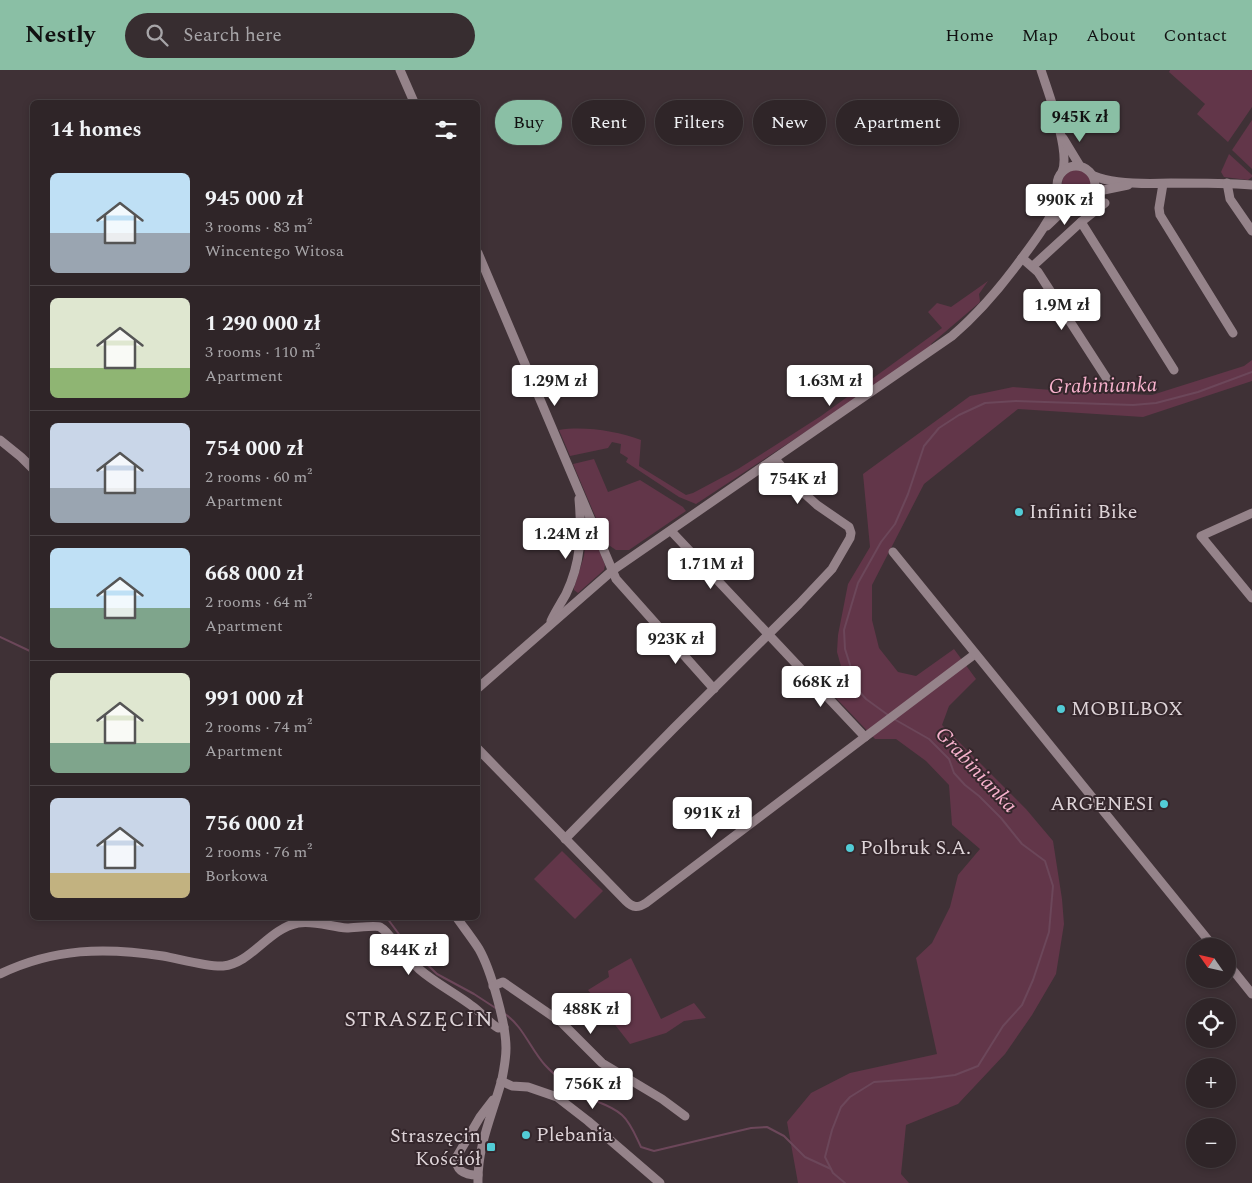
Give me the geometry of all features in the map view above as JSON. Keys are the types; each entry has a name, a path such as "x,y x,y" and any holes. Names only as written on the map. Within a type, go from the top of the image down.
{"street":[{"path":"400,70 413,100"},
{"path":"1041,70 1061,136 1065,166 1057,183 1060,195 1073,203"},
{"path":"1061,136 1080,166"},
{"path":"1062,172 1070,166 1080,166 1101,179 1139,184 1227,183 1252,185"},
{"path":"480,686 613,570 952,336 994,296 1044,230 1068,206 1073,203 1086,201 1094,192 1094,176"},
{"path":"1227,183 1230,199 1252,230"},
{"path":"1094,192 1139,184"},
{"path":"1163,184 1159,208 1160,215 1233,333"},
{"path":"1044,230 1060,195"},
{"path":"1033,266 1081,222 1105,203"},
{"path":"1081,222 1174,370"},
{"path":"480,258 616,579 714,689"},
{"path":"1022,258 1038,272 1109,382"},
{"path":"0,440 21,456 30,466"},
{"path":"565,839 832,569 845,548 851,532 846,523 817,505 775,459"},
{"path":"548,626 566,595 578,559 581,522 578,491"},
{"path":"1252,513 1201,536 1252,598"},
{"path":"671,531 865,737"},
{"path":"893,552 1206,938"},
{"path":"480,752 630,906 640,907 975,654"},
{"path":"458,920 478,948 488,968 503,1023 506,1053 501,1080 482,1144 478,1179 461,1172 456,1165 456,1158 480,1117 496,1096"},
{"path":"0,974 20,964 81,951 122,951 224,966 240,960 274,934 298,923 311,922 344,928 375,926 387,933 401,952 420,970 474,1007 493,1025 498,1028 503,1023"},
{"path":"1236,974 1252,994"},
{"path":"493,987 503,982 556,1018 602,1063 662,1099 684,1116"},
{"path":"501,1080 512,1086 528,1087 557,1097 660,1183"}],"shaded area":[{"path":"1170,70 1252,70 1252,107 1228,142 1197,114 1205,104 1169,72"},
{"path":"1252,120 1252,169 1232,150"},
{"path":"1229,154 1252,177 1248,180 1224,177 1221,172"},
{"path":"1077,169 1087,174 1092,184 1087,194 1077,199 1067,194 1062,184 1067,174"},
{"path":"988,281 979,294 979,303 931,344 932,346 696,504 679,497 626,462 628,458 620,453 621,444 612,442 608,448 570,456 559,430 600,430 641,440 639,466 686,495 693,493 738,469 821,416 942,328 928,312 937,303 951,307"},
{"path":"1252,360 1252,381 1143,417 1018,409 924,484 872,585 872,620 879,648 898,672 916,676 954,649 976,679 949,706 942,725 1026,809 1053,841 1064,924 1056,974 1032,1015 1005,1054 958,1104 906,1125 901,1174 909,1183 798,1183 787,1122 811,1093 850,1073 937,1054 916,958 932,943 950,907 958,875 980,849 952,825 949,785 926,761 896,739 875,739 836,698 846,684 837,652 838,635 848,584 870,547 863,474 970,396 1013,387 1152,395 1244,366"},
{"path":"594,459 608,492 640,480 683,507 686,511 629,550 616,550 607,544 573,464"},
{"path":"587,528 591,529 605,565 604,570 578,593 574,588 584,556"},
{"path":"562,851 603,891 575,919 534,879"},
{"path":"631,958 661,1019 694,1003 706,1018 684,1021 666,1033 630,1044 588,990 609,977 608,971"}],"waterway":[{"name":"Grabinianka","path":"888,715 866,699 858,690 845,649 844,630 858,583 881,542 895,524 908,494 924,446 939,428 959,415 985,403 1016,401 1133,405 1156,403 1198,392 1252,372"},
{"path":"0,637 30,651"},
{"name":"Grabinianka","path":"845,1183 833,1173 825,1157 832,1130 841,1107 850,1097 874,1082 955,1075 978,1066 1003,1026 1022,1005 1033,980 1049,932 1053,886 1045,861 1022,844 1001,818 965,785 954,773 949,759 929,739 894,719"},
{"path":"388,920 407,945 437,974 497,1009"},
{"path":"505,1014 522,1031 540,1059 558,1078 584,1096 608,1106 622,1115 631,1126 641,1147 654,1151 751,1128 767,1127 784,1136 805,1157 831,1169"}],"place":[{"name":"Infiniti Bike","path":"1019,512"},
{"name":"MOBILBOX","path":"1061,709"},
{"name":"ARGENESI","path":"1164,804"},
{"name":"Polbruk S.A.","path":"850,848"},
{"name":"Plebania","path":"526,1135"},
{"name":"Straszęcin Kościół","path":"491,1147"}],"district":[{"name":"STRASZĘCIN","path":"419,1019"}]}
